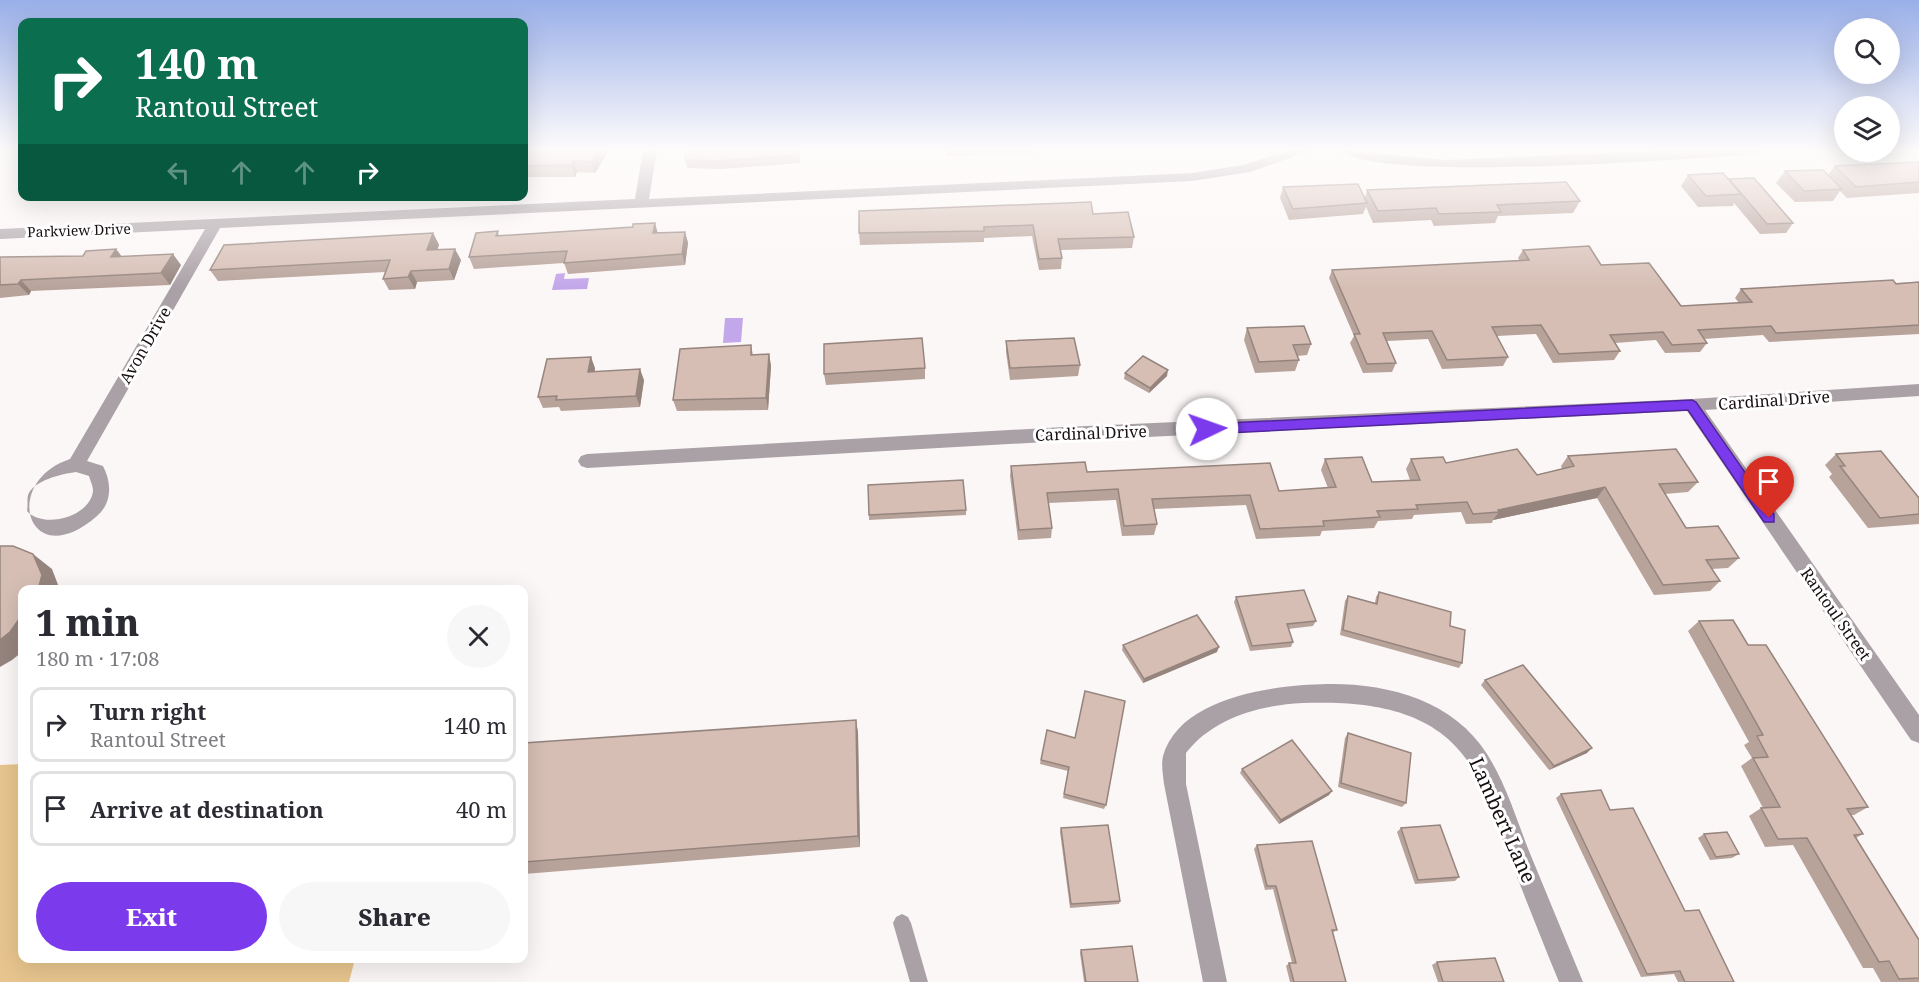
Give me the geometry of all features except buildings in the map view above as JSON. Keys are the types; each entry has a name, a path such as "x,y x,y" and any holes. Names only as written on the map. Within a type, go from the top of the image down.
{"street":[{"path":"641,202 642,196"},
{"name":"Parkview Drive","path":"0,234 777,196"},
{"name":"Avon Drive","path":"76,465 215,224"},
{"name":"Cardinal Drive","path":"587,461 1064,434 1692,405 1919,390"},
{"name":"Rantoul Street","path":"1692,405 1919,733"},
{"path":"76,465 97,471 102,479 101,489 95,500 84,511 53,527 37,530 15,525 10,518 9,509 22,489 46,472 76,465"},
{"name":"Lambert Lane","path":"1215,982 1174,784 1174,756 1188,736 1207,721 1246,702 1290,695 1338,692 1382,696 1412,705 1438,718 1474,752 1502,810 1571,982"}],"lane":[{"path":"902,923 919,982"}],"shaded area":[{"path":"565,273 564,279 589,278 587,289 552,290 556,274"},
{"path":"725,318 743,318 741,342 723,343"},
{"path":"18,764 18,963 354,963 349,982 0,982 0,765"}],"route":[{"path":"1207,429 1692,405 1769,518"}]}
